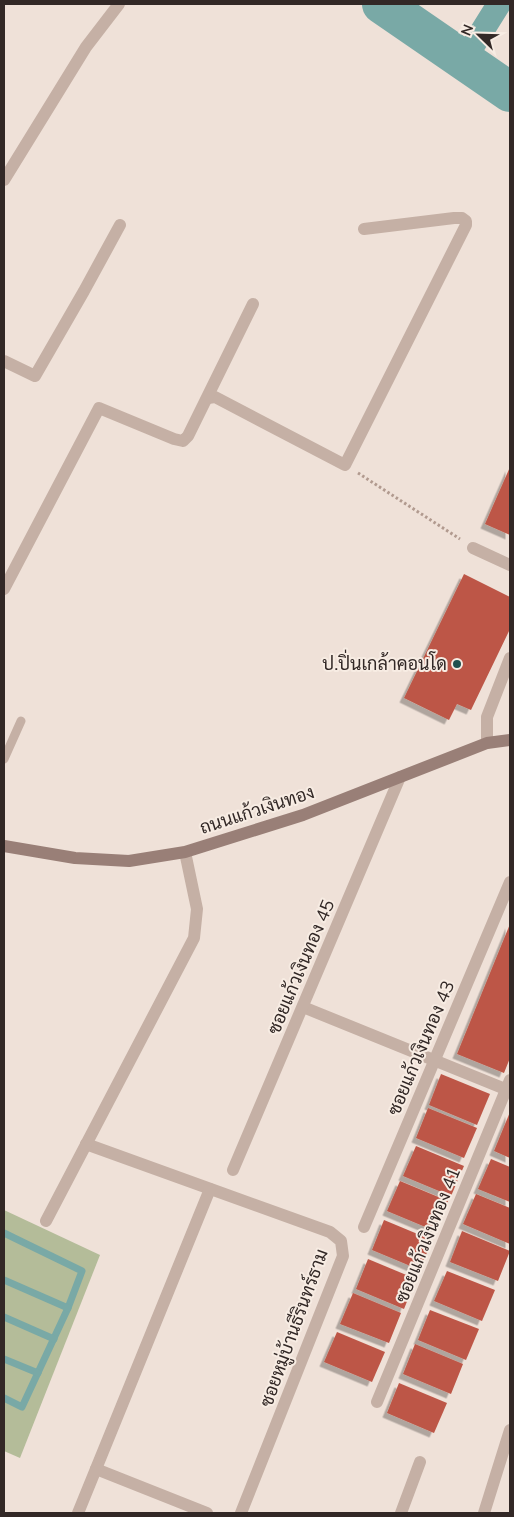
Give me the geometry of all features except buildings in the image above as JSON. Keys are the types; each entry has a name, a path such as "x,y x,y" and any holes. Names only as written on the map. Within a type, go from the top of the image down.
{"street":[{"path":"4,180 86,47 119,4"},
{"path":"208,398 215,397 345,465 461,238 466,221 462,218 454,218 364,229"},
{"path":"4,361 35,376 120,225"},
{"path":"4,590 99,408 174,439 184,441 208,398 253,304"},
{"path":"474,548 510,566"},
{"path":"486,743 487,717 510,658"},
{"name":"ถนนแก้วเงินทอง","path":"4,846 75,858 129,860 185,852 303,815 486,743 510,740"},
{"name":"ซอยแก้วเงินทอง 45","path":"234,1170 400,777"},
{"path":"46,1221 194,938 198,909 185,852"},
{"name":"ซอยแก้วเงินทอง 43","path":"364,1227 510,882"},
{"path":"303,1007 435,1060 509,1087"},
{"name":"ซอยแก้วเงินทอง 41","path":"377,1402 509,1087"},
{"name":"ซอยหมู่บ้านธีรินทร์ธาม","path":"86,1144 330,1232 341,1241 343,1256 241,1513"},
{"path":"78,1513 210,1188"},
{"path":"484,1513 510,1430"},
{"path":"401,1513 420,1462"},
{"path":"96,1469 207,1513"}],"lane":[{"path":"4,759 21,721"}],"path":[{"path":"345,465 474,548"}],"green space":[{"path":"4,1210 100,1255 20,1458 4,1451"}],"waterway":[{"path":"382,4 510,92"},
{"path":"464,60 499,4"},
{"path":"4,1233 82,1271 68,1308 22,1407 4,1398"},
{"path":"4,1280 68,1308"},
{"path":"4,1317 54,1339"},
{"path":"4,1359 38,1373"}],"place":[{"name":"ป.ปิ่นเกล้าคอนโด","path":"457,664"}]}
